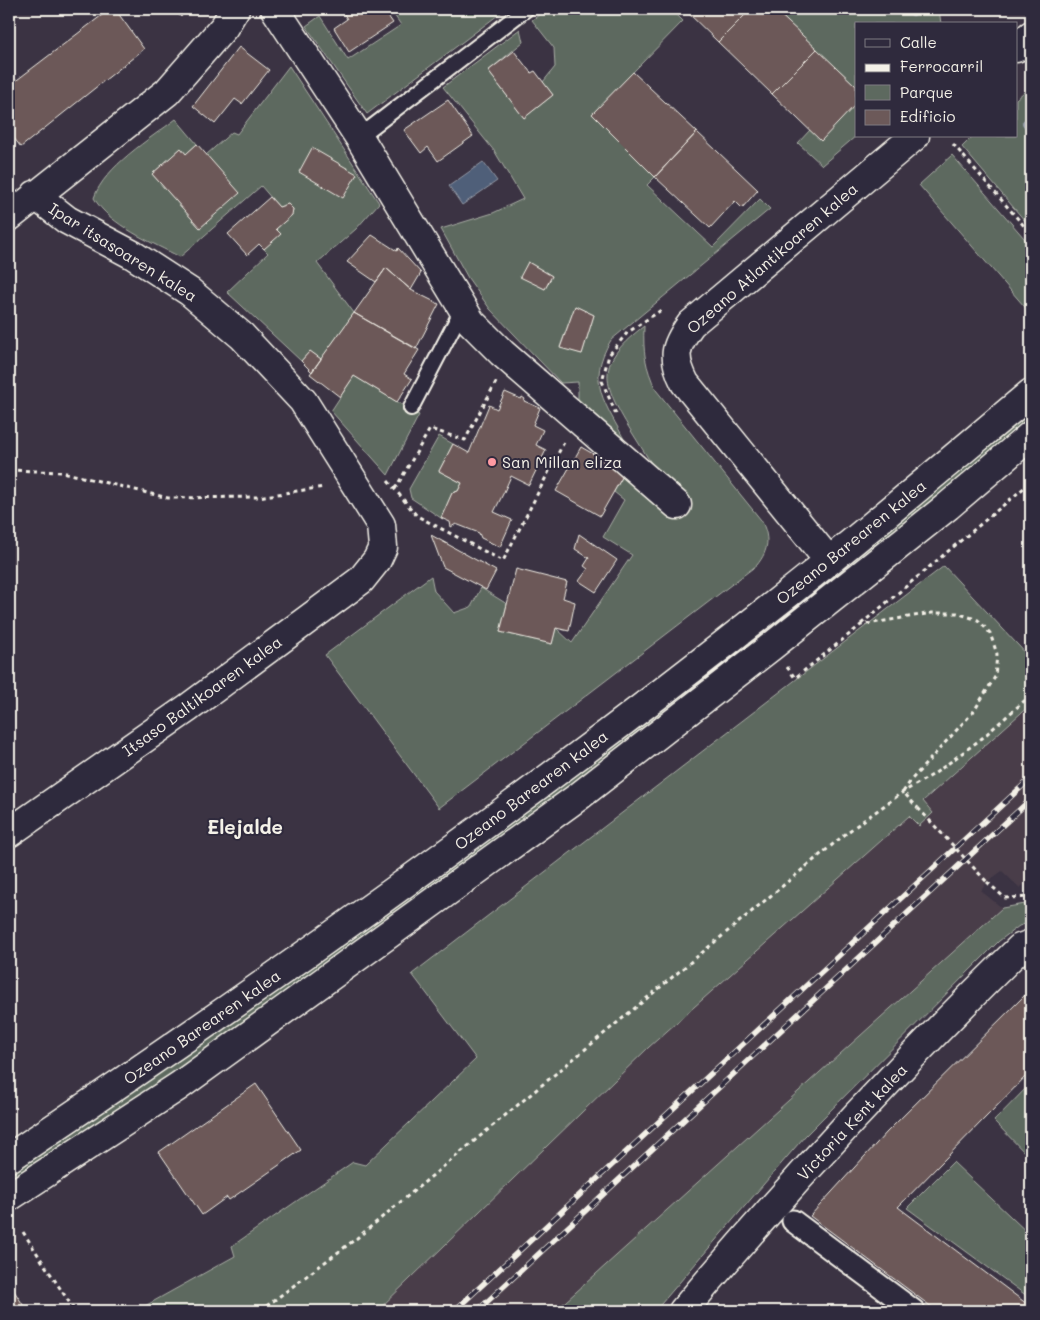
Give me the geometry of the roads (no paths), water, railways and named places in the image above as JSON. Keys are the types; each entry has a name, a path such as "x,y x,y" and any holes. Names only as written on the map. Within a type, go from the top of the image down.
{"street":[{"path":"9,217 167,92 224,27 235,9"},
{"path":"275,9 359,137 471,322 508,358 677,505"},
{"path":"1018,46 1031,35"},
{"name":"Ozeano Atlantikoaren kalea","path":"829,561 686,382 676,362 676,350 681,338 691,324 913,138"},
{"name":"Ipar itsasoaren kalea","path":"35,195 67,220 133,255 190,292 242,336 308,408 377,515 381,525 382,547"},
{"name":"Ozeano Barearen kalea","path":"9,1158 179,1044 349,924 578,756 829,561 1031,393"},
{"name":"Ozeano Barearen kalea","path":"9,1197 194,1075 578,796 772,646 948,506 1031,435"},
{"name":"Itsaso Baltikoaren kalea","path":"9,833 188,708 361,580 377,560 382,547"},
{"name":"Victoria Kent kalea","path":"683,1311 755,1226 969,998 1020,948 1031,944"},
{"path":"794,1221 914,1311"}],"lane":[{"path":"359,137 526,9"},
{"path":"411,408 463,308"}],"water":[{"path":"483,162 497,181 462,205 449,186"}],"waterway":[{"path":"909,9 913,12"},
{"path":"1026,123 1031,129"}],"railway":[{"path":"454,1311 1031,778"},
{"path":"477,1311 1031,799"}],"place":[{"name":"San Millan eliza","path":"492,462"}],"district":[{"name":"Elejalde","path":"245,827"}]}
